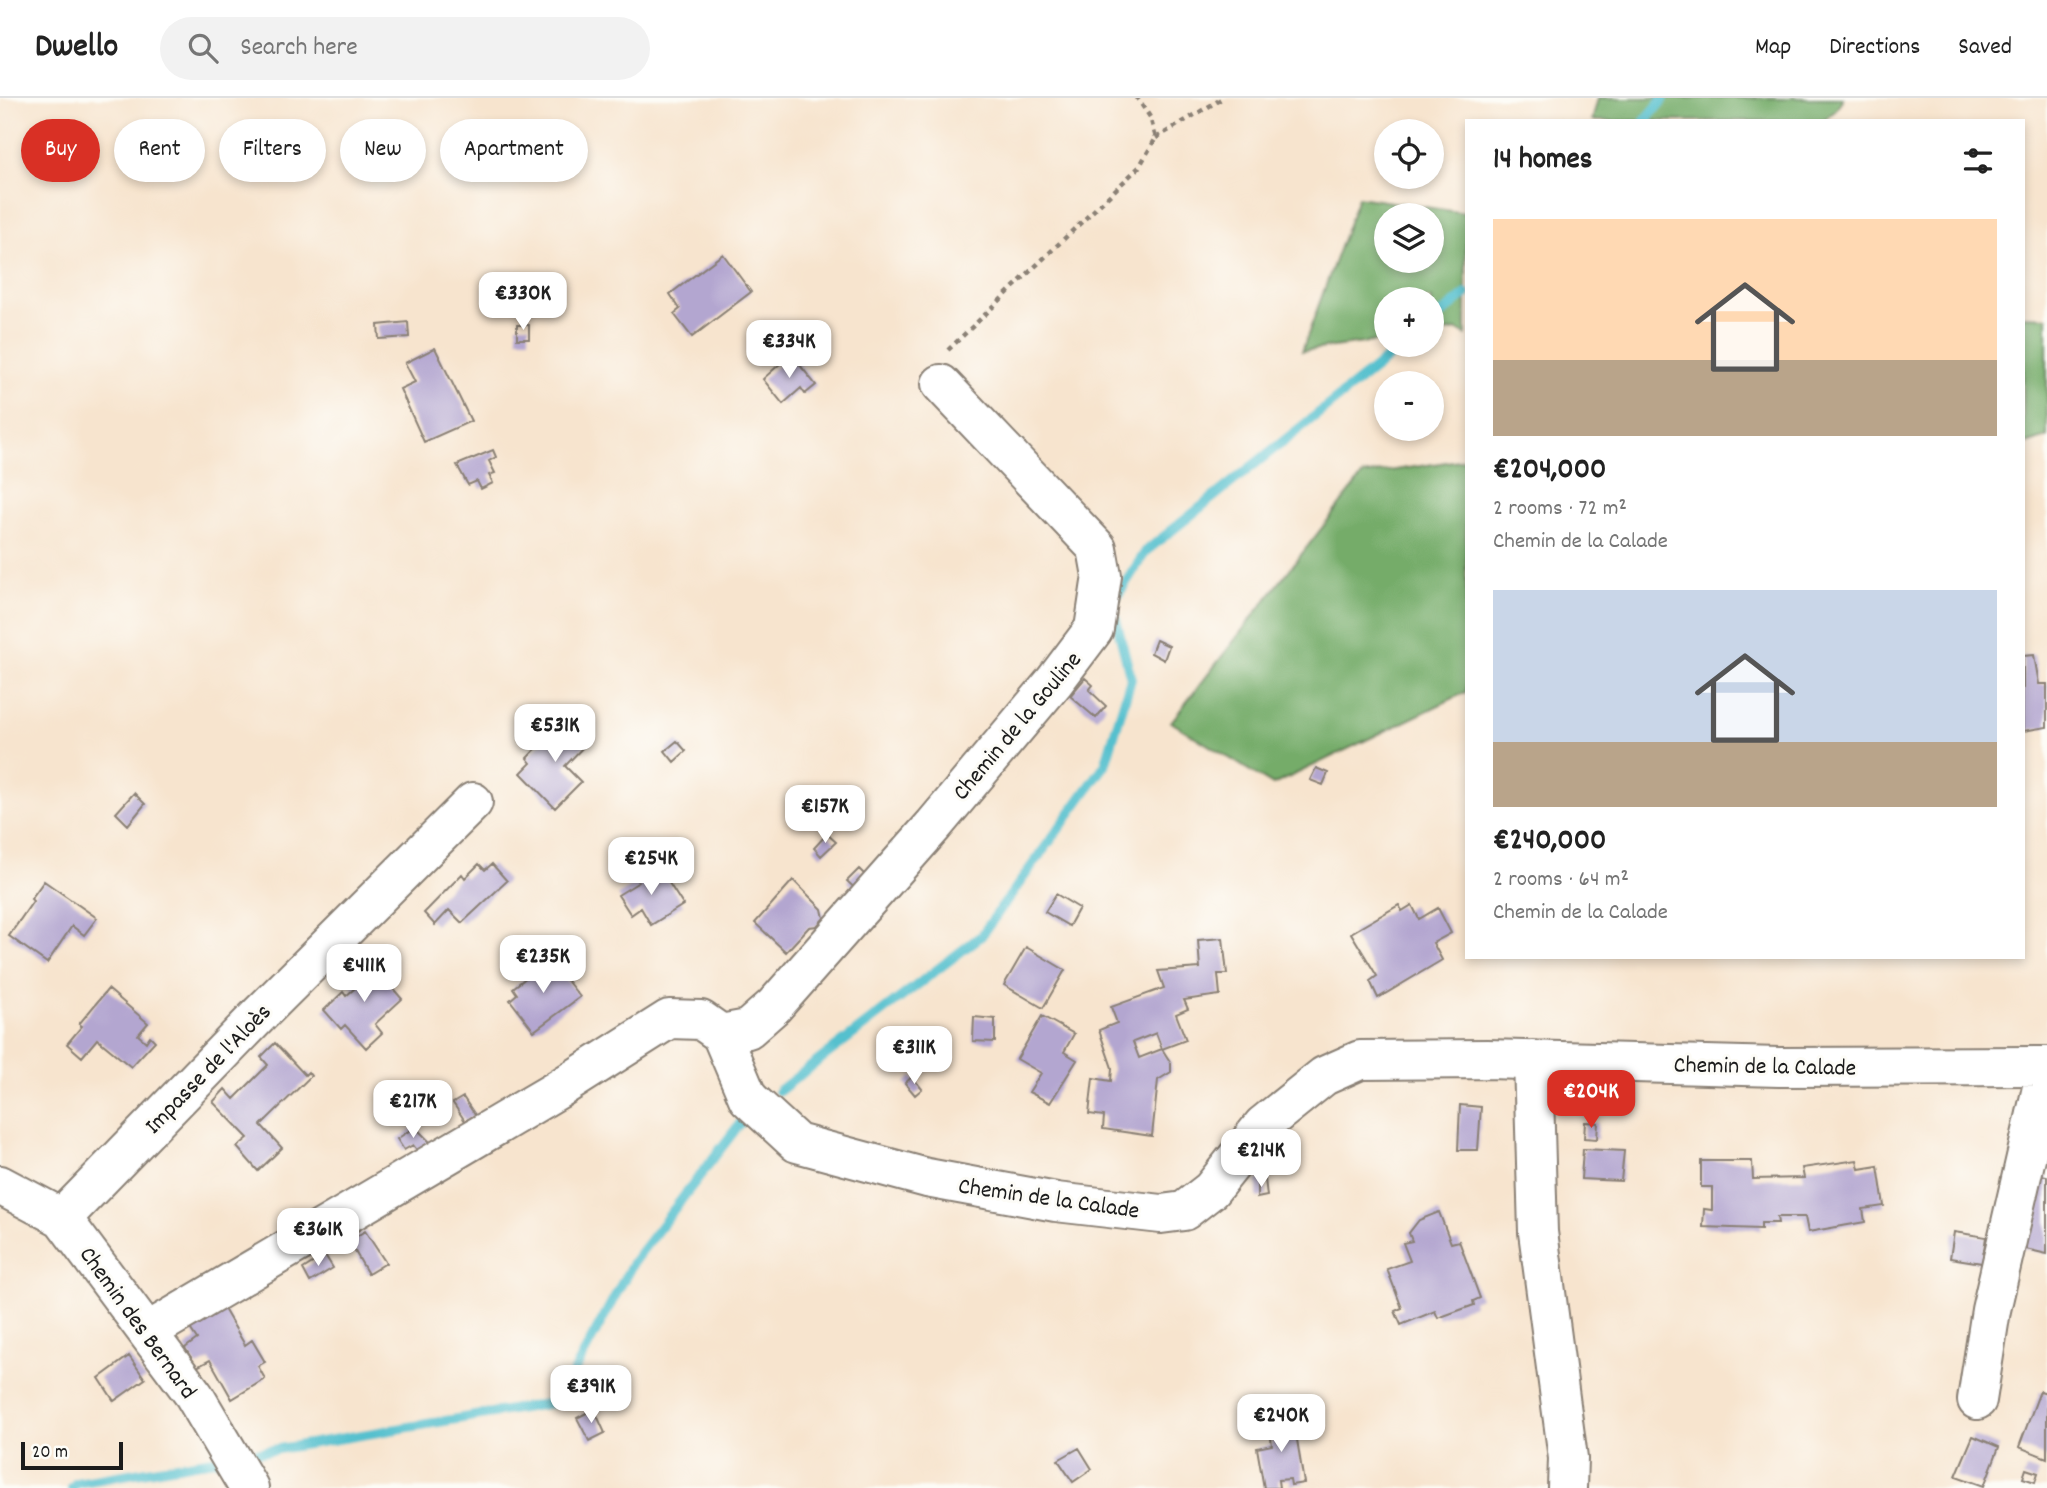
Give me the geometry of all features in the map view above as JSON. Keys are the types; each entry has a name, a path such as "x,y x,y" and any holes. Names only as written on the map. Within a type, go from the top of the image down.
{"street":[{"name":"Chemin de la Gouline","path":"722,1034 748,1028 774,1006 934,825 1054,682 1094,629 1102,576 1097,548 941,384"},
{"name":"Impasse de l'Aloès","path":"62,1218 260,1014 473,802"},
{"path":"147,1332 545,1097 668,1019 701,1020 722,1034"},
{"name":"Chemin de la Calade","path":"722,1034 748,1098 797,1143 927,1178 1056,1202 1161,1214 1184,1211 1212,1190 1263,1125 1324,1076 1360,1060 1533,1060 1779,1067 2047,1066"},
{"path":"1533,1060 1538,1232 1567,1458 1567,1488"},
{"path":"1977,1400 1991,1310 2047,1066"},
{"name":"Chemin des Bernard","path":"0,1185 62,1218 194,1395 246,1483"}],"path":[{"path":"1137,98 1150,117 1156,138"},
{"path":"941,384 948,349 1139,167 1156,138 1223,98"}],"green space":[{"path":"1598,98 1843,98 1836,110 1825,119 1593,119"},
{"path":"1358,197 1398,203 1374,203 1374,273 1444,273 1444,210 1465,213 1465,334 1457,330 1444,332 1444,287 1374,287 1374,342 1302,351"},
{"path":"2025,316 2047,317 2047,437 2025,444"},
{"path":"1465,459 1465,692 1273,785 1171,722 1363,475"}],"building":[{"path":"723,254 751,292 692,337 674,314 680,309 670,294"},
{"path":"408,322 409,337 379,339 378,325"},
{"path":"517,325 529,325 529,339 517,339"},
{"path":"435,348 471,421 424,442 400,389 415,382 405,363"},
{"path":"791,354 816,385 805,394 801,388 783,404 763,379"},
{"path":"493,450 496,457 489,461 495,473 489,475 493,483 481,489 477,481 468,485 457,465"},
{"path":"1156,640 1169,646 1164,660 1151,653"},
{"path":"2034,655 2039,684 2047,684 2047,727 2025,731 2025,656"},
{"path":"1085,678 1093,685 1089,690 1106,706 1096,718 1070,696"},
{"path":"565,719 588,742 565,766 581,782 555,808 521,773 531,763 527,758"},
{"path":"677,741 686,751 674,762 665,751"},
{"path":"1316,768 1328,773 1323,785 1310,780"},
{"path":"134,793 145,804 128,825 116,813"},
{"path":"827,834 836,842 821,856 814,848"},
{"path":"479,864 485,870 492,864 507,881 462,923 449,910 435,925 424,913 462,874 465,878"},
{"path":"660,869 683,905 651,925 641,908 631,915 618,895 639,882 635,875 643,870 647,877"},
{"path":"859,869 874,884 863,896 847,881"},
{"path":"793,880 822,909 824,918 817,926 809,927 786,952 755,923"},
{"path":"44,881 97,918 84,935 72,926 47,963 9,936"},
{"path":"1056,894 1079,908 1069,926 1045,912"},
{"path":"1399,905 1402,911 1412,905 1419,919 1438,908 1451,933 1433,943 1442,960 1378,998 1370,981 1377,976 1351,933"},
{"path":"1223,938 1227,974 1218,974 1220,995 1184,1000 1188,1009 1176,1014 1186,1040 1162,1049 1171,1063 1171,1072 1158,1080 1152,1136 1103,1129 1104,1116 1089,1114 1093,1078 1111,1081 1112,1068 1099,1030 1117,1023 1111,1007 1164,988 1158,971 1200,968 1198,940","holes":["1156,1033 1162,1049 1139,1058 1133,1042"]},
{"path":"1026,947 1065,970 1043,1008 1004,985"},
{"path":"550,959 580,997 534,1031 510,1000 517,994 513,988"},
{"path":"364,960 374,971 376,969 402,999 375,1024 382,1033 366,1048 345,1025 341,1029 324,1010 343,992 346,996 354,989 345,977"},
{"path":"108,989 148,1023 138,1035 146,1042 150,1036 155,1041 131,1067 97,1039 82,1057 67,1044 82,1026 79,1024"},
{"path":"1042,1016 1074,1034 1064,1052 1077,1060 1050,1103 1029,1092 1041,1073 1017,1059"},
{"path":"974,1017 995,1019 995,1042 973,1041"},
{"path":"904,1041 914,1054 895,1070 885,1058"},
{"path":"275,1043 305,1075 308,1072 311,1076 261,1125 282,1148 258,1171 237,1147 248,1138 213,1102 225,1089 234,1099 268,1065 261,1057"},
{"path":"912,1077 922,1089 915,1095 905,1083"},
{"path":"463,1097 475,1115 465,1121 453,1103"},
{"path":"1460,1105 1481,1107 1478,1150 1458,1150"},
{"path":"1585,1122 1598,1123 1597,1139 1584,1138"},
{"path":"415,1127 430,1142 417,1150 413,1145 404,1150 397,1139"},
{"path":"1583,1149 1624,1151 1621,1181 1581,1179"},
{"path":"1857,1160 1859,1169 1878,1166 1884,1206 1863,1209 1865,1222 1808,1232 1805,1217 1777,1217 1778,1223 1761,1223 1761,1229 1703,1227 1704,1209 1712,1210 1712,1187 1701,1187 1701,1161 1752,1161 1753,1179 1804,1178 1802,1168"},
{"path":"2035,1174 2047,1176 2047,1254 2017,1247"},
{"path":"1265,1179 1267,1196 1257,1198 1257,1180"},
{"path":"1439,1212 1451,1243 1459,1241 1480,1298 1473,1301 1474,1305 1438,1318 1435,1311 1401,1325 1395,1311 1402,1308 1387,1269 1410,1261 1403,1243 1412,1241 1409,1233 1419,1220"},
{"path":"365,1231 386,1263 368,1274 349,1241"},
{"path":"1954,1232 1986,1237 1982,1263 1950,1258"},
{"path":"325,1255 333,1268 310,1282 303,1269"},
{"path":"220,1302 245,1345 252,1340 265,1362 258,1366 265,1379 232,1399 210,1360 197,1367 185,1348 197,1339 187,1324"},
{"path":"129,1356 145,1379 114,1401 99,1378"},
{"path":"2040,1391 2047,1393 2047,1458 2019,1447"},
{"path":"594,1409 605,1433 589,1441 577,1418"},
{"path":"1293,1415 1304,1483 1291,1485 1290,1479 1278,1480 1279,1488 1264,1488 1257,1448 1272,1445 1268,1418"},
{"path":"1973,1436 1999,1447 1984,1486 1956,1476"},
{"path":"1079,1448 1092,1469 1073,1482 1058,1460"},
{"path":"2026,1469 2038,1473 2035,1482 2023,1478"}],"waterway":[{"path":"1647,119 1664,98"},
{"path":"1444,312 1465,295"},
{"path":"779,1091 981,936 1105,765 1131,679 1112,604 1146,551 1389,357"},
{"path":"72,1488 76,1483 558,1402 634,1261 742,1121"}]}
